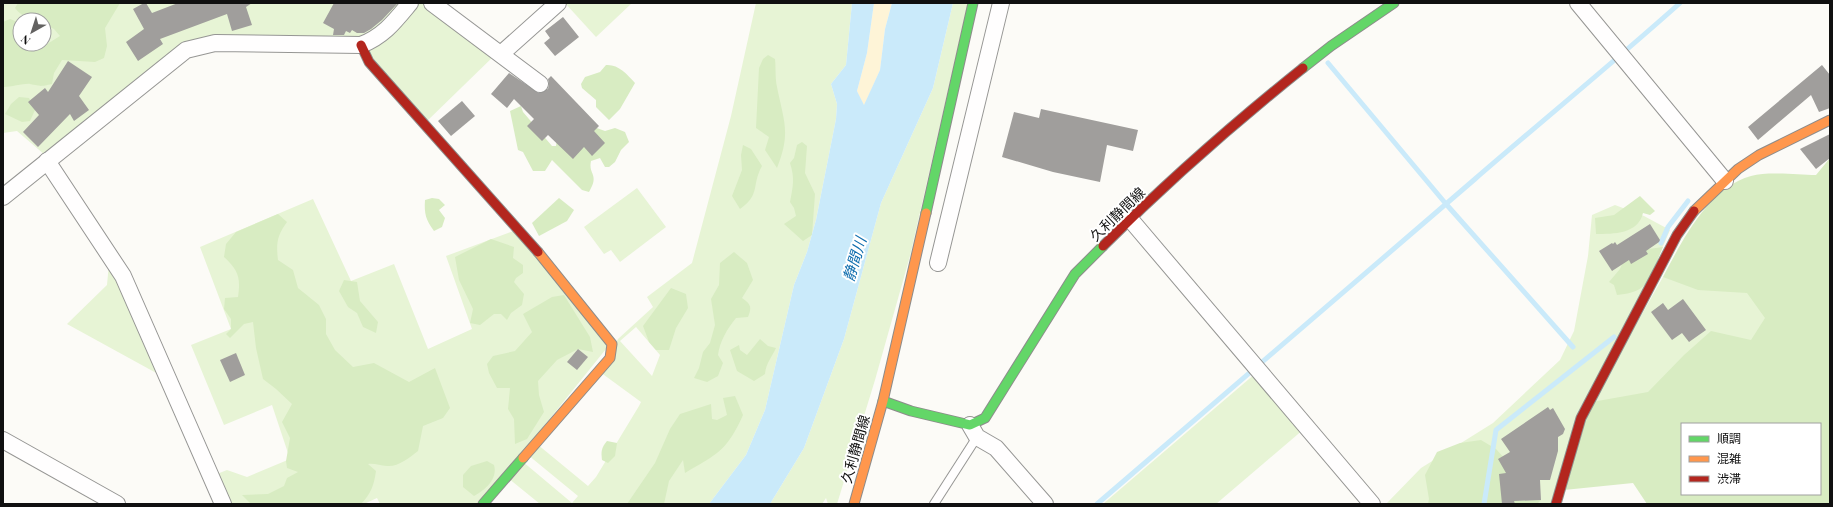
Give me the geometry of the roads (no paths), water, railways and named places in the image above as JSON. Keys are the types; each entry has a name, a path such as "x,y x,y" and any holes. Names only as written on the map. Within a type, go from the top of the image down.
{"main road":[{"name":"久利静間線","path":"854,504 883,401 973,3"},
{"name":"久利静間線","path":"883,401 974,431 985,418 1075,274 1130,220 1258,104 1331,46 1394,3"},
{"path":"361,45 369,62 544,259 612,344 610,358 483,504"},
{"path":"1556,504 1581,418 1677,235 1693,212 1738,169 1759,155 1830,120"}],"street":[{"path":"3,197 186,50 215,43 361,45 375,40 389,28 410,3"},
{"path":"432,3 540,84"},
{"path":"501,54 558,3"},
{"path":"938,263 1001,3"},
{"path":"1578,3 1620,56 1725,181"},
{"path":"47,161 123,276 223,504"},
{"path":"1130,220 1372,504"},
{"path":"974,431 996,448 1045,504"},
{"path":"3,440 117,504"}],"lane":[{"path":"934,504 974,431"}],"water":[{"name":"静間川","path":"852,3 874,3 867,53 857,91 864,105 880,70 885,29 892,3 953,3 933,88 881,203 844,339 804,448 770,504 709,504 746,455 765,410 794,285 807,252 816,220 836,119 837,104 831,84 846,65"}],"waterway":[{"path":"1097,504 1680,3"},
{"path":"1328,63 1446,204 1573,347"},
{"path":"1661,243 1668,227 1688,201"},
{"path":"1484,504 1496,430 1614,337"}]}
